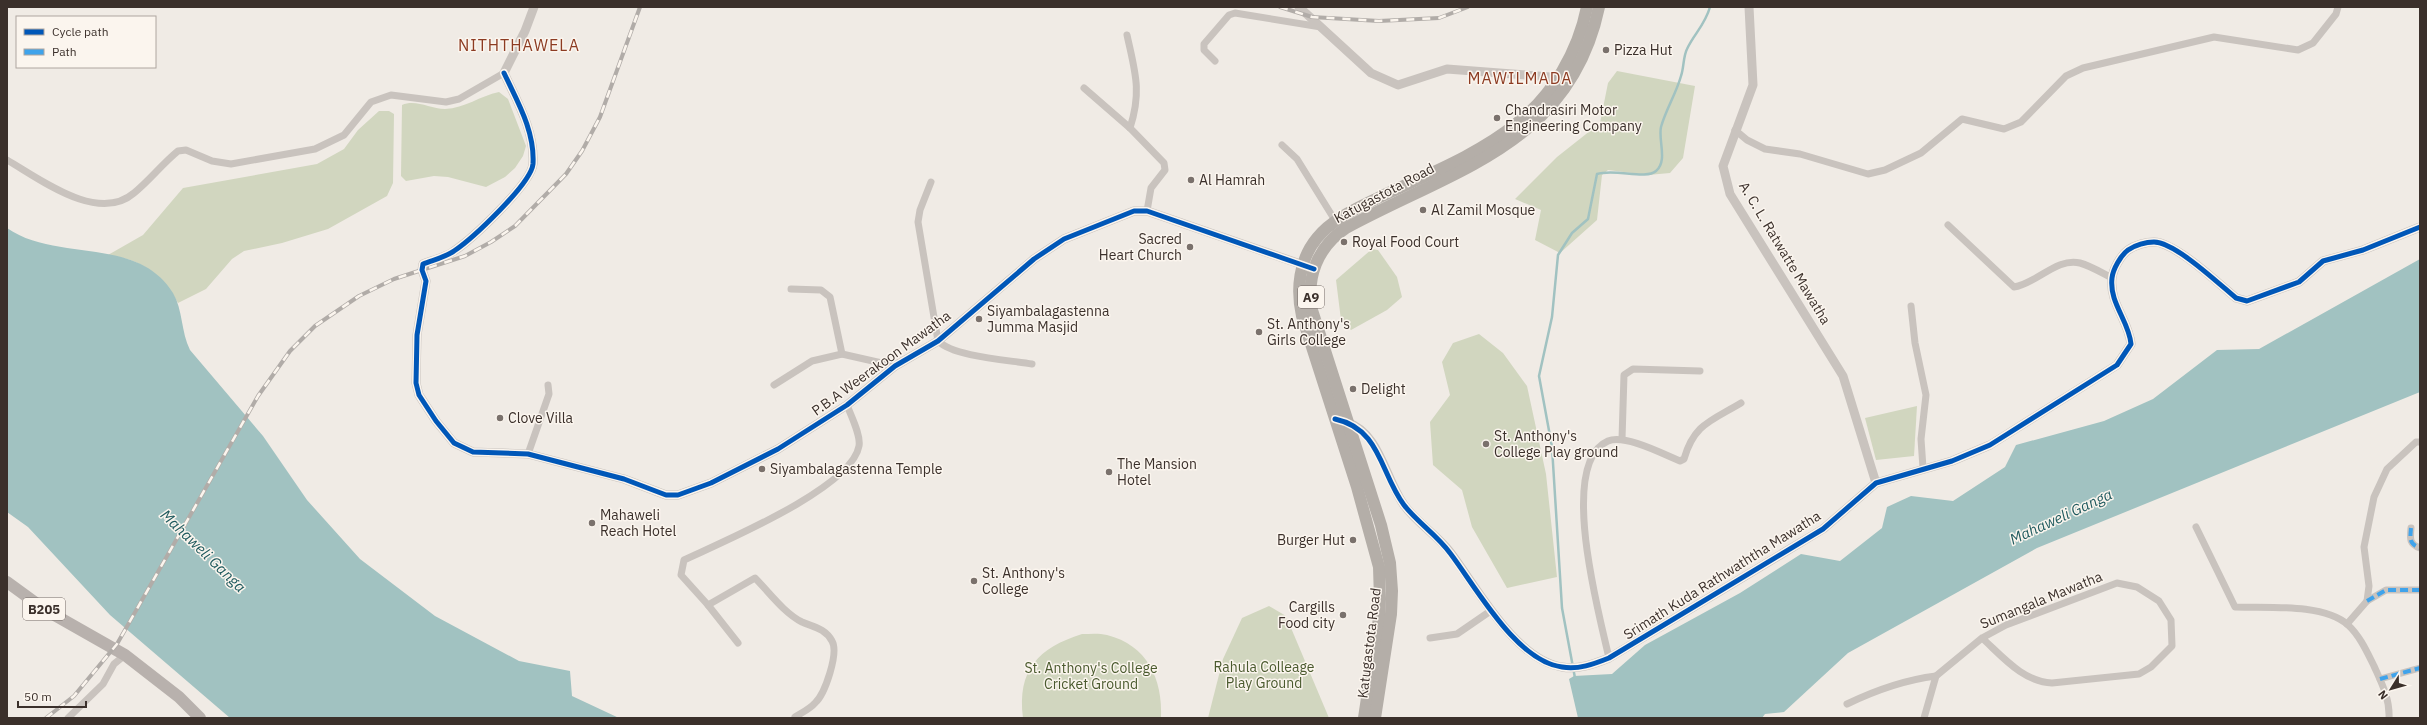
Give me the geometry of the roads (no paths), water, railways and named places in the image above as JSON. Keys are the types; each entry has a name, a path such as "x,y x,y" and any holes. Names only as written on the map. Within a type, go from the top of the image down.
{"highway":[{"name":"Katugastota Road","path":"1364,718 1378,618 1379,567 1364,508 1299,302 1299,282 1308,267 1316,239 1336,222 1361,206 1461,157 1507,131 1565,78 1574,48 1584,24 1587,7"},
{"name":"Katugastota Road","path":"1308,267 1319,257 1331,239 1346,228 1485,158 1524,133 1548,111 1565,78 1587,49 1599,7"},
{"name":"Katugastota Road","path":"1308,267 1312,310 1388,548 1392,577 1391,614 1374,718"}],"main road":[{"name":"B205","path":"7,582 44,609 125,655 179,696 200,718"}],"street":[{"path":"7,160 80,201 101,205 121,201 134,194 178,151 186,150 212,161 231,164 315,149 344,135 371,102 391,95 446,102 459,99 504,72 525,31 534,7"},
{"name":"A. C. L. Ratwatte Mawatha","path":"1749,7 1753,85 1735,130 1723,166 1730,194 1843,376 1876,483"},
{"path":"1735,130 1747,140 1765,148 1800,154 1868,174 1885,170 1921,153 1962,119 2004,129 2020,122 2066,76 2083,68 2214,37 2298,50 2313,43 2336,14 2338,7"},
{"path":"1300,8 1371,73 1398,85 1447,70 1565,78"},
{"path":"1215,61 1204,50 1204,44 1229,16 1235,13 1323,28"},
{"path":"1127,35 1137,79 1137,105 1130,128"},
{"name":"P.B.A Weerakoon Mawatha","path":"504,72 525,117 532,145 532,165 529,178 487,223 453,252 424,264 422,270 426,281 417,335 416,383 419,395 436,421 454,443 473,452 528,454 624,479 666,495 678,495 711,483 778,449 847,405 895,366 938,341 1034,259 1064,239 1134,211 1147,211 1308,267"},
{"path":"1084,88 1130,128 1164,163 1164,170 1151,188 1147,211"},
{"path":"1282,146 1297,159 1336,222"},
{"path":"932,182 920,210 918,222 938,341 943,345 964,352 1032,364"},
{"path":"1948,225 2014,287 2026,286 2061,264 2079,263 2112,278"},
{"name":"Srimath Kuda Rathwaththa Mawatha","path":"1489,612 1523,646 1541,660 1561,668 1583,667 1609,658 1823,529 1876,483 1923,468 1952,461 1990,445 2116,365 2131,344 2130,333 2114,302 2112,278 2123,253 2134,246 2155,242 2176,250 2236,298 2247,301 2299,282 2323,261 2363,250 2420,227"},
{"path":"791,290 821,290 830,297 842,354"},
{"path":"1911,306 1915,343 1926,395 1921,439 1923,468"},
{"path":"774,385 812,361 842,354 895,366"},
{"path":"1622,439 1624,375 1633,369 1700,371"},
{"path":"528,454 549,394 548,385"},
{"path":"1609,658 1587,553 1583,511 1584,481 1588,465 1601,447 1608,441 1622,439 1680,461 1684,458 1689,441 1699,428 1741,404"},
{"path":"738,643 708,605 681,575 684,560 747,530 825,488 853,461 859,445 847,405"},
{"path":"1335,420 1349,423 1368,436 1404,505 1449,551 1489,612 1456,634 1430,638"},
{"path":"2368,601 2369,586 2364,547 2374,497 2386,469 2416,442 2420,442"},
{"path":"2196,527 2235,607 2315,610 2347,624 2362,641 2380,679 2390,704 2389,718"},
{"path":"2411,528 2410,541 2413,546 2420,548"},
{"path":"708,605 755,578 801,622 820,628 832,641 835,655 821,696 815,704 795,717"},
{"name":"Sumangala Mawatha","path":"1936,676 1982,638 2006,626 2117,583 2137,587 2159,601 2172,620 2172,646 2152,667 2139,674 2043,683 2022,674 1982,638"},
{"path":"2347,624 2368,601 2386,590 2420,590"},
{"path":"68,718 102,684 114,664 125,655"},
{"path":"2380,679 2420,668"},
{"path":"1847,704 1877,689 1918,678 1936,676 1924,718"}],"water":[{"name":"Mahaweli Ganga","path":"7,228 27,238 49,245 118,256 139,263 158,275 173,293 179,307 185,336 190,350 263,436 307,500 360,559 435,616 519,661 570,671 572,696 619,718 230,718 110,615 28,527 7,512"},
{"name":"Mahaweli Ganga","path":"2420,259 2420,392 2037,548 1848,653 1784,712 1765,714 1762,718 1578,718 1569,679 1574,676 1612,674 1645,645 1740,593 1801,554 1840,561 1882,528 1887,507 1911,496 1953,501 2005,467 2016,445 2104,421 2153,399 2217,350 2259,349"}],"waterway":[{"path":"1575,678 1562,608 1552,447 1539,376 1552,317 1558,255 1572,233 1588,219 1597,174 1612,172 1645,174 1656,171 1660,167 1662,156 1660,132 1663,120 1679,83 1687,49 1705,19 1710,7"}],"railway":[{"path":"46,718 74,696 117,644 258,396 290,351 315,326 359,296 394,279 465,256 491,242 515,226 566,174 582,151 600,117 640,7"},
{"path":"1280,7 1312,17 1379,21 1439,18 1468,7"}],"place":[{"name":"Pizza Hut","path":"1606,50"},
{"name":"Chandrasiri Motor Engineering Company","path":"1497,118"},
{"name":"Al Hamrah","path":"1191,180"},
{"name":"Al Zamil Mosque","path":"1423,210"},
{"name":"Royal Food Court","path":"1344,242"},
{"name":"Sacred Heart Church","path":"1190,247"},
{"name":"Siyambalagastenna Jumma Masjid","path":"979,319"},
{"name":"St. Anthony's Girls College","path":"1259,332"},
{"name":"Delight","path":"1353,389"},
{"name":"Clove Villa","path":"500,418"},
{"name":"St. Anthony's College Play ground","path":"1486,444"},
{"name":"Siyambalagastenna Temple","path":"762,469"},
{"name":"The Mansion Hotel","path":"1109,472"},
{"name":"Mahaweli Reach Hotel","path":"592,523"},
{"name":"Burger Hut","path":"1353,540"},
{"name":"St. Anthony's College","path":"974,581"},
{"name":"Cargills Food city","path":"1343,615"}],"district":[{"name":"NITHTHAWELA","path":"519,45"},
{"name":"MAWILMADA","path":"1520,78"}],"park label":[{"name":"St. Anthony's College Cricket Ground","path":"1091,676"},
{"name":"Rahula Colleage Play Ground","path":"1264,676"}]}
